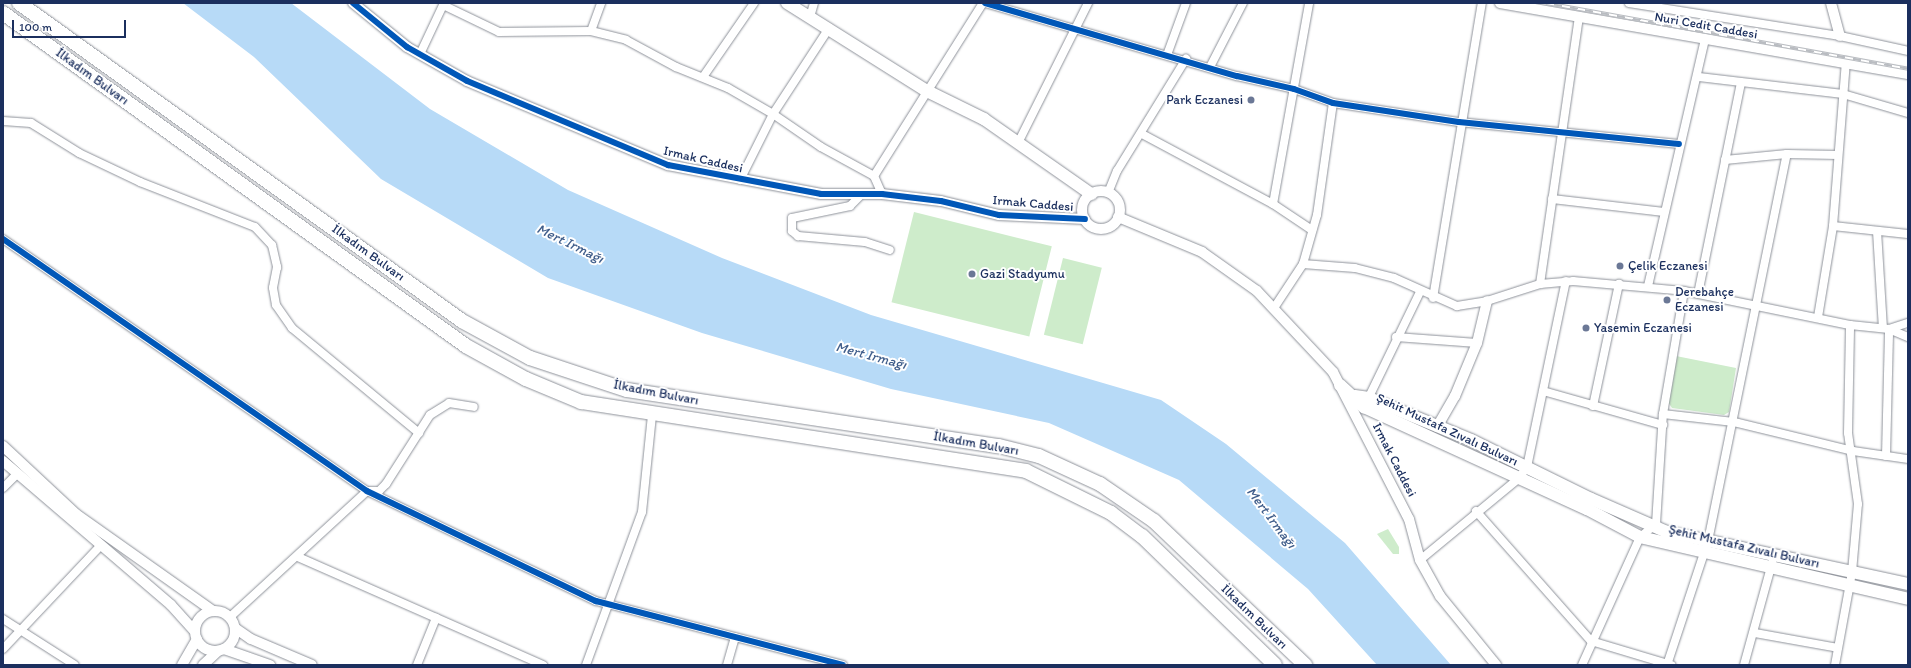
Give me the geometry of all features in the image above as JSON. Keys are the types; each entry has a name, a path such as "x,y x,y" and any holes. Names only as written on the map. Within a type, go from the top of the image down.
{"highway":[{"name":"İlkadım Bulvarı","path":"19,3 462,321 530,358 627,390 999,446 1040,456 1100,484 1154,521 1305,665"},
{"name":"İlkadım Bulvarı","path":"3,13 466,346 526,379 581,402 652,415 1026,471 1110,513 1142,536 1275,665"}],"main road":[{"path":"787,3 927,91 984,119 1091,194"},
{"name":"Şehit Mustafa Zıvalı Bulvarı","path":"1340,385 1355,396 1518,479 1640,537 1704,554 1852,572 1908,584"},
{"name":"Şehit Mustafa Zıvalı Bulvarı","path":"1367,402 1437,426 1527,467 1591,499 1656,524 1667,532 1708,541 1773,562 1908,599"}],"street":[{"name":"Irmak Caddesi","path":"353,3 420,54 466,81 668,165 740,180 821,194 860,196 882,194 941,201 998,215 1085,219"},
{"path":"591,31 602,3"},
{"path":"703,77 754,3"},
{"path":"810,17 814,3"},
{"path":"874,176 984,3 1076,30 1294,89 1333,103 1459,122 1679,144"},
{"path":"1018,143 1076,30 1088,3"},
{"path":"1167,55 1186,3"},
{"path":"1210,67 1243,3"},
{"path":"1273,204 1284,129 1294,89 1309,3"},
{"path":"1433,298 1459,122 1482,3"},
{"name":"Nuri Cedit Caddesi","path":"1500,3 1705,40 1846,62 1908,74"},
{"path":"1629,3 1840,36 1908,51"},
{"path":"1830,3 1840,36"},
{"path":"420,54 443,4 499,32 591,31 626,40 676,67 703,77 773,114 821,147 874,176 882,194"},
{"path":"1540,284 1579,17"},
{"path":"740,180 773,114 829,28"},
{"path":"1648,286 1679,144 1699,77 1705,40"},
{"path":"1108,192 1117,171 1142,134 1186,59"},
{"path":"1818,317 1833,226 1846,62"},
{"path":"1699,77 1843,94 1908,113"},
{"path":"1698,294 1741,82"},
{"path":"1274,308 1303,264 1317,215 1333,103"},
{"path":"3,121 31,123 79,153 140,182 255,227 272,246 277,267 273,288 276,306 292,328 419,433"},
{"path":"1142,134 1273,204 1312,230"},
{"path":"1725,160 1787,154 1838,156"},
{"path":"1476,511 1591,641 1669,664 1708,541 1734,422 1755,303 1787,154"},
{"path":"1108,192 1119,206 1118,217 1105,228 1094,227 1085,219 1084,202 1091,194 1108,192"},
{"path":"860,196 850,206 792,218 792,230 798,236 865,242 890,250"},
{"path":"1552,199 1664,212"},
{"name":"Irmak Caddesi","path":"1118,217 1202,252 1257,291 1323,361 1340,385 1409,519 1420,560 1440,596 1496,665"},
{"path":"1833,226 1908,234"},
{"path":"1877,231 1886,329 1886,456"},
{"path":"3,239 367,491 606,604 843,665"},
{"path":"1303,264 1355,268 1394,278 1433,298 1457,306 1487,301 1540,284 1566,282 1619,284 1684,291 1755,303 1850,325 1886,329 1908,337"},
{"path":"1420,560 1476,511 1518,479 1527,467 1566,282"},
{"path":"1594,406 1619,284"},
{"path":"1582,665 1591,641 1640,537 1656,524 1663,414 1684,291"},
{"path":"1367,402 1396,337 1420,292"},
{"path":"1437,426 1455,396 1477,343 1487,301"},
{"path":"1886,329 1908,323"},
{"path":"1835,665 1852,572 1858,504 1853,451 1848,433 1850,325"},
{"path":"1396,337 1477,343"},
{"path":"1544,391 1663,425"},
{"path":"230,617 298,557 367,491 379,491 386,484 430,415 449,403 474,407"},
{"path":"1663,414 1734,422 1853,451 1908,460"},
{"path":"586,665 606,604 642,512 652,415"},
{"path":"3,446 76,514 213,612 230,617 235,628 251,639 312,665"},
{"path":"3,461 100,546 171,605 196,635 205,649 221,650 270,665"},
{"path":"3,488 18,474"},
{"path":"3,649 100,546"},
{"path":"298,557 543,665"},
{"path":"1744,665 1773,562"},
{"path":"182,665 196,635 198,621 213,612"},
{"path":"417,665 436,618"},
{"path":"3,619 75,665"},
{"path":"203,665 233,641 235,628"},
{"path":"1754,633 1838,648"},
{"path":"727,665 735,637"}],"green space":[{"name":"Gazi Stadyumu","path":"914,212 1052,246 1029,337 892,302"},
{"path":"1063,258 1102,268 1083,344 1044,335"},
{"path":"1676,356 1736,368 1729,412 1724,415 1672,408 1668,402"},
{"path":"1388,529 1399,547 1399,554 1393,554 1377,534"}],"water":[{"name":"Mert Irmağı","path":"183,3 291,3 430,109 568,190 722,258 871,315 1161,400 1226,444 1345,543 1451,665 1377,665 1308,589 1179,480 1049,423 891,389 702,333 548,278 381,179 254,57"}],"railway":[{"path":"1546,3 1908,69"}],"cycle path":[{"path":"353,3 407,47 467,81 668,165 821,194 882,194 941,201 999,215 1085,219"},
{"path":"985,3 1237,76 1294,89 1333,103 1459,122 1679,144"},
{"path":"3,239 367,491 596,601 843,665"}],"place":[{"name":"Park Eczanesi","path":"1251,100"},
{"name":"Çelik Eczanesi","path":"1620,266"},
{"name":"Gazi Stadyumu","path":"972,274"},
{"name":"Derebahçe Eczanesi","path":"1667,300"},
{"name":"Yasemin Eczanesi","path":"1586,328"}]}
